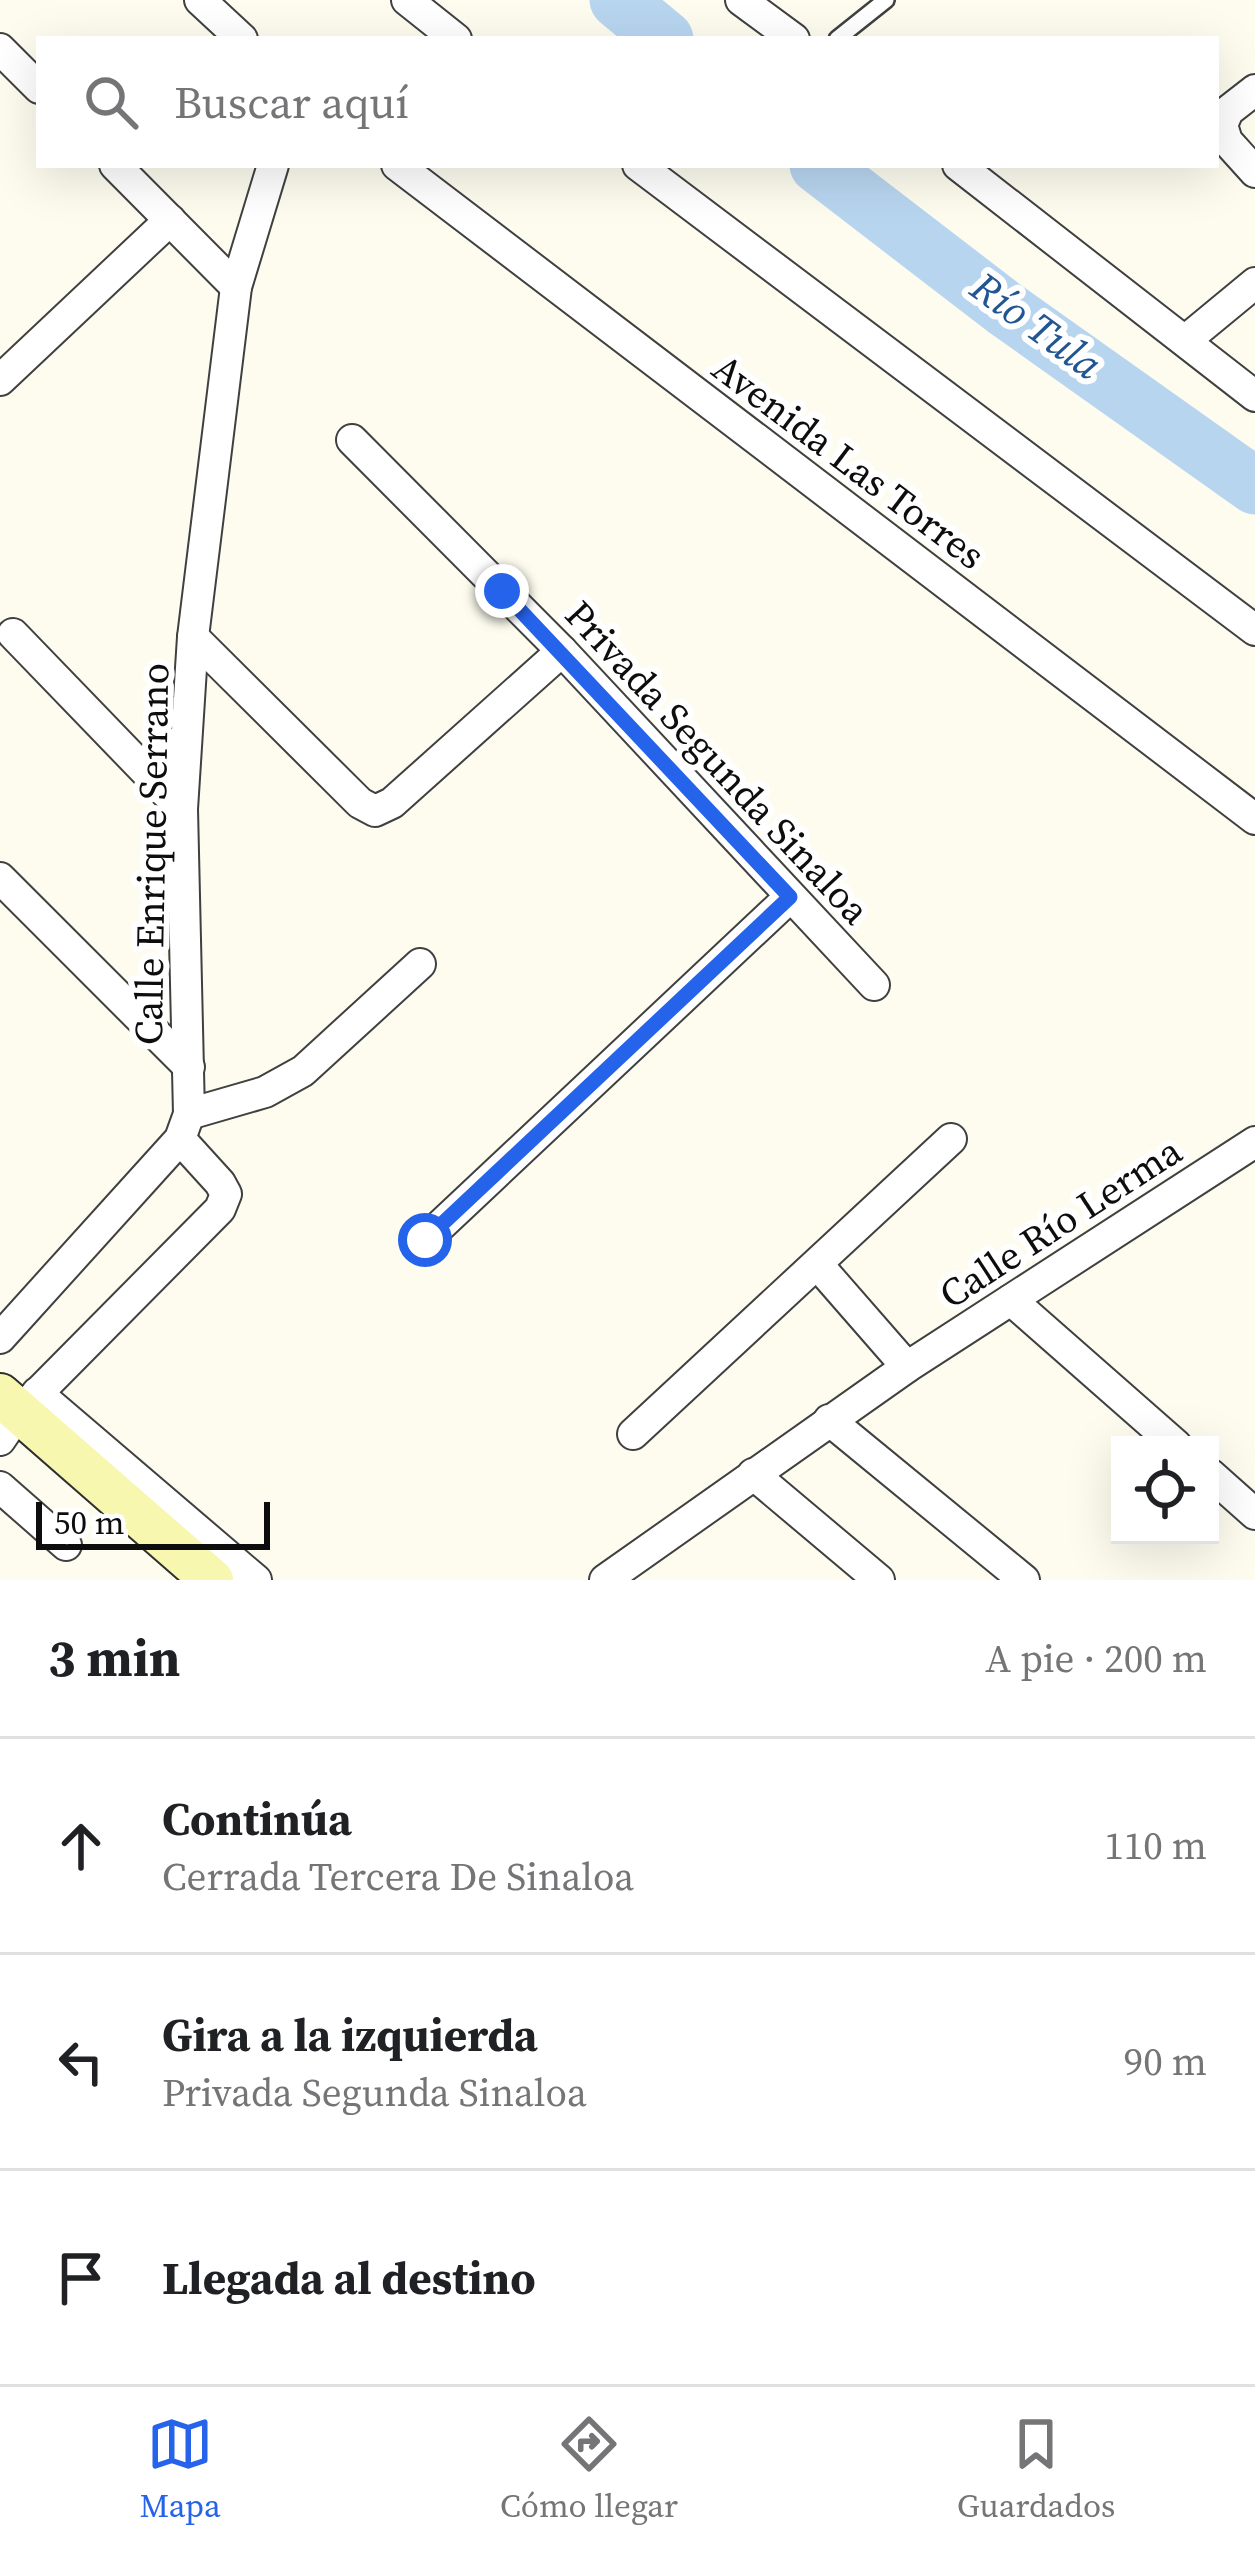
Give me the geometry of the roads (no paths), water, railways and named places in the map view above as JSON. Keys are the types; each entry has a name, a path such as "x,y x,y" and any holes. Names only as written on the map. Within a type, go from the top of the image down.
{"street":[{"path":"200,0 239,36"},
{"path":"407,0 452,36"},
{"path":"741,0 790,36"},
{"path":"0,49 36,85"},
{"path":"1255,90 1228,111 1222,125 1227,141 1255,172"},
{"path":"119,168 236,287"},
{"name":"Calle Enrique Serrano","path":"184,1126 188,1067 182,809 193,638 236,287 272,168"},
{"name":"Avenida Las Torres","path":"401,168 1255,819"},
{"path":"642,168 1255,630"},
{"path":"962,168 1255,395"},
{"path":"0,380 170,220"},
{"path":"1186,340 1255,283"},
{"name":"Privada Segunda Sinaloa","path":"352,440 562,651 874,985"},
{"path":"13,634 182,809"},
{"path":"193,638 360,803 375,811 392,803 562,651"},
{"path":"0,878 188,1067"},
{"path":"425,1240 790,897"},
{"path":"0,1338 184,1126 303,1071 420,964"},
{"path":"14,1410 220,1209 226,1195 184,1126"},
{"path":"633,1435 951,1139"},
{"name":"Calle Río Lerma","path":"908,1367 1255,1142"},
{"path":"605,1580 908,1367 818,1264"},
{"path":"1011,1300 1167,1436"},
{"path":"14,1410 212,1580"},
{"path":"14,1410 256,1580"},
{"path":"829,1420 1024,1580"},
{"path":"753,1474 879,1580"},
{"path":"1219,1482 1255,1514"},
{"path":"0,1486 66,1545"}],"lane":[{"path":"841,36 886,0"}],"waterway":[{"name":"Río Tula","path":"618,0 661,36"},
{"name":"Río Tula","path":"822,168 1004,308 1255,486"}]}
